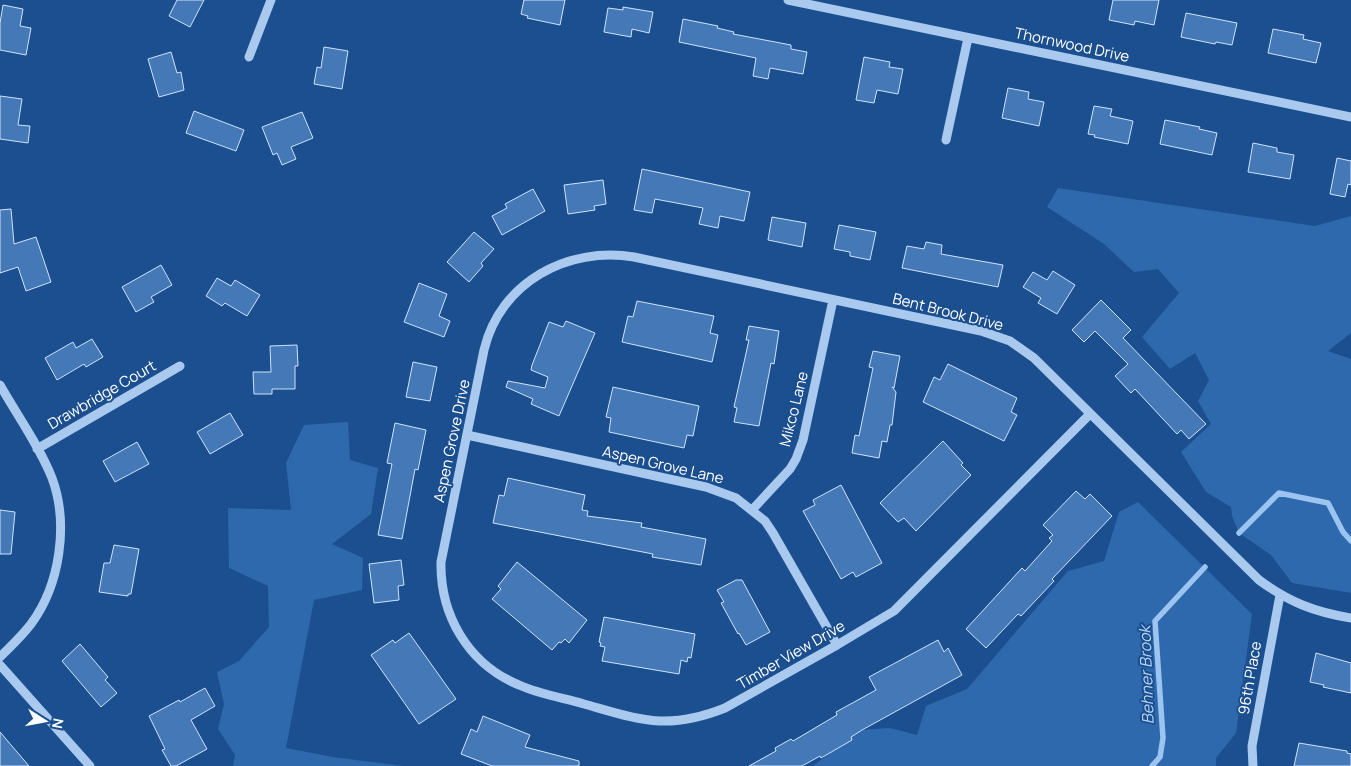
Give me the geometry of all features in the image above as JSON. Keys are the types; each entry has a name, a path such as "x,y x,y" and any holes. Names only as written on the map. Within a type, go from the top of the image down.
{"street":[{"path":"249,57 271,0"},
{"name":"Thornwood Drive","path":"788,0 1351,117"},
{"path":"946,140 968,38"},
{"name":"Bent Brook Drive","path":"534,278 564,262 590,256 617,255 634,257 981,330 1003,338 1023,349 1034,358 1259,580 1280,595 1316,611 1351,618"},
{"name":"Aspen Grove Drive","path":"454,624 445,604 442,590 441,562 466,435 489,333 502,309 520,289 534,278"},
{"name":"Mikco Lane","path":"752,510 790,469 796,459 803,440 833,300"},
{"name":"Drawbridge Court","path":"37,449 180,366"},
{"path":"0,385 52,479 59,505 60,526 59,552 50,590 24,634 0,657"},
{"name":"Timber View Drive","path":"454,624 466,645 478,659 498,675 537,692 633,718 661,722 689,720 707,716 725,708 894,611 1090,414"},
{"name":"Aspen Grove Lane","path":"466,435 706,487 736,498 765,521 837,644"},
{"name":"96th Place","path":"1253,766 1252,746 1280,595"},
{"path":"0,665 90,766"}],"shaded area":[{"path":"1058,188 1315,226 1351,216 1351,333 1328,351 1351,359 1351,593 1292,583 1271,555 1239,533 1232,516 1231,507 1206,492 1181,452 1211,424 1198,401 1209,380 1195,353 1170,369 1142,337 1179,293 1158,269 1134,272 1104,244 1047,207"},
{"path":"348,422 350,460 378,468 371,514 332,544 363,558 362,590 314,600 286,748 333,757 403,766 233,766 235,755 218,729 224,704 217,672 239,661 269,627 268,586 229,568 228,508 291,510 286,463 304,425"},
{"path":"1138,502 1252,614 1236,733 1216,758 1216,766 813,766 860,730 890,728 917,735 926,706 967,689 1068,571 1104,561 1119,512"}],"building":[{"path":"177,0 204,0 190,27 169,16"},
{"path":"524,0 565,0 560,25 527,18 528,16 521,14"},
{"path":"1113,0 1159,0 1154,25 1135,21 1134,25 1109,20"},
{"path":"3,5 23,9 20,26 31,28 26,55 0,50 0,23"},
{"path":"623,7 653,12 649,33 632,29 631,37 604,32 608,8 623,10"},
{"path":"1186,13 1237,23 1232,45 1216,42 1215,44 1181,37"},
{"path":"683,19 718,26 717,28 734,32 733,34 791,45 791,49 807,52 803,74 770,68 768,79 753,76 756,58 679,42"},
{"path":"1273,29 1304,35 1303,39 1321,43 1316,63 1268,53"},
{"path":"324,47 348,51 342,89 314,84 317,67 321,68"},
{"path":"171,52 177,73 181,72 184,90 159,97 148,59"},
{"path":"864,57 890,62 889,67 903,69 898,94 877,90 874,103 856,100"},
{"path":"1008,88 1029,92 1028,99 1044,102 1039,126 1002,118"},
{"path":"0,96 22,99 18,125 30,126 28,143 0,139"},
{"path":"1094,106 1112,109 1110,116 1133,121 1128,144 1088,134"},
{"path":"194,111 244,130 236,151 186,133"},
{"path":"302,112 313,138 291,147 296,159 282,165 277,153 273,155 262,127"},
{"path":"1165,120 1200,127 1199,129 1217,133 1212,155 1160,144"},
{"path":"1253,143 1277,148 1277,152 1294,155 1290,179 1248,172"},
{"path":"1337,158 1351,161 1351,185 1348,184 1345,197 1330,194"},
{"path":"642,169 750,192 744,221 720,216 718,228 699,224 703,208 655,199 652,213 634,210"},
{"path":"603,180 606,204 594,206 595,210 568,214 564,185"},
{"path":"533,189 545,211 502,235 492,216 507,208 505,204"},
{"path":"11,209 14,244 36,237 51,282 26,291 18,267 0,273 0,210"},
{"path":"772,217 806,223 802,247 768,240"},
{"path":"839,225 876,232 870,260 850,256 850,252 834,249"},
{"path":"474,232 494,249 481,263 483,266 469,282 447,262"},
{"path":"926,242 942,245 941,254 1003,265 998,287 902,268 907,246 924,249"},
{"path":"161,265 172,285 151,297 154,302 136,312 122,287"},
{"path":"1053,271 1075,285 1057,314 1038,303 1041,298 1023,287 1033,272 1047,280"},
{"path":"217,278 231,286 235,280 260,295 247,316 225,303 222,306 206,296"},
{"path":"419,283 447,294 439,316 450,321 444,337 404,322"},
{"path":"1101,300 1131,330 1123,338 1206,424 1189,439 1181,430 1177,434 1135,389 1131,393 1115,376 1128,364 1095,331 1084,342 1072,330"},
{"path":"637,301 714,316 710,333 718,335 712,362 622,342 628,316 633,317"},
{"path":"566,321 595,333 559,416 531,404 533,399 506,387 508,381 545,388 548,377 531,370 532,365 549,322 563,327"},
{"path":"749,326 779,331 774,364 771,363 759,426 734,422 737,408 734,407 749,340 746,340"},
{"path":"92,339 103,357 86,367 84,364 57,380 45,358 73,342 76,348"},
{"path":"297,345 298,366 295,366 295,389 272,389 272,394 254,394 253,372 271,372 270,346"},
{"path":"873,351 900,356 894,388 892,387 896,392 892,425 890,425 887,442 882,441 879,458 852,453 855,435 859,436 873,368 869,367"},
{"path":"413,362 437,367 430,401 406,397"},
{"path":"948,364 1017,398 1011,412 1017,415 1004,441 923,402 934,377 940,380"},
{"path":"613,387 699,406 693,436 687,435 684,448 609,432 611,418 606,417"},
{"path":"230,413 243,435 210,454 197,432"},
{"path":"395,423 426,430 418,470 415,469 402,539 378,535 392,464 387,463"},
{"path":"943,441 971,475 916,531 904,518 898,522 880,503"},
{"path":"137,442 149,464 115,482 103,461"},
{"path":"508,478 585,495 582,510 588,511 587,516 642,523 641,527 706,539 701,565 652,557 653,554 493,523 499,495 504,496"},
{"path":"841,485 882,563 856,577 853,572 841,579 803,511 815,505 813,500"},
{"path":"1076,491 1085,499 1090,494 1112,516 1052,579 1054,581 1021,616 1018,614 986,648 966,629 1022,568 1025,571 1052,541 1049,538 1053,535 1043,525"},
{"path":"0,510 15,512 11,554 0,554"},
{"path":"114,545 139,549 131,594 128,594 128,596 99,592 104,563 110,563"},
{"path":"401,560 404,585 398,586 399,600 374,603 369,564"},
{"path":"517,562 587,620 569,643 565,639 561,643 559,642 552,650 492,599 501,589 498,586"},
{"path":"736,580 742,580 770,632 746,645 721,603 724,602 717,590"},
{"path":"604,617 695,634 691,658 688,657 687,662 681,660 679,674 602,661 605,647 600,646 601,643 599,642"},
{"path":"409,633 456,699 419,724 371,655 393,640 395,643"},
{"path":"938,640 944,652 948,648 962,675 862,730 851,737 852,740 821,758 820,756 802,766 749,766 776,751 775,748 791,739 793,741 837,715 836,712 876,690 869,677"},
{"path":"80,644 108,677 105,680 117,693 101,707 62,661"},
{"path":"1316,653 1351,663 1351,693 1310,682"},
{"path":"205,688 215,706 191,720 207,749 176,766 171,766 162,750 165,749 149,716"},
{"path":"483,716 530,735 525,747 579,761 579,766 492,766 461,754 471,729 477,732"},
{"path":"0,732 29,766 0,766"},
{"path":"1299,743 1347,751 1347,753 1351,754 1351,766 1294,766"}],"waterway":[{"name":"Behner Brook","path":"1239,533 1279,493 1328,503 1343,532 1351,541"},
{"name":"Behner Brook","path":"1152,766 1160,757 1163,738 1155,621 1205,567"}]}
